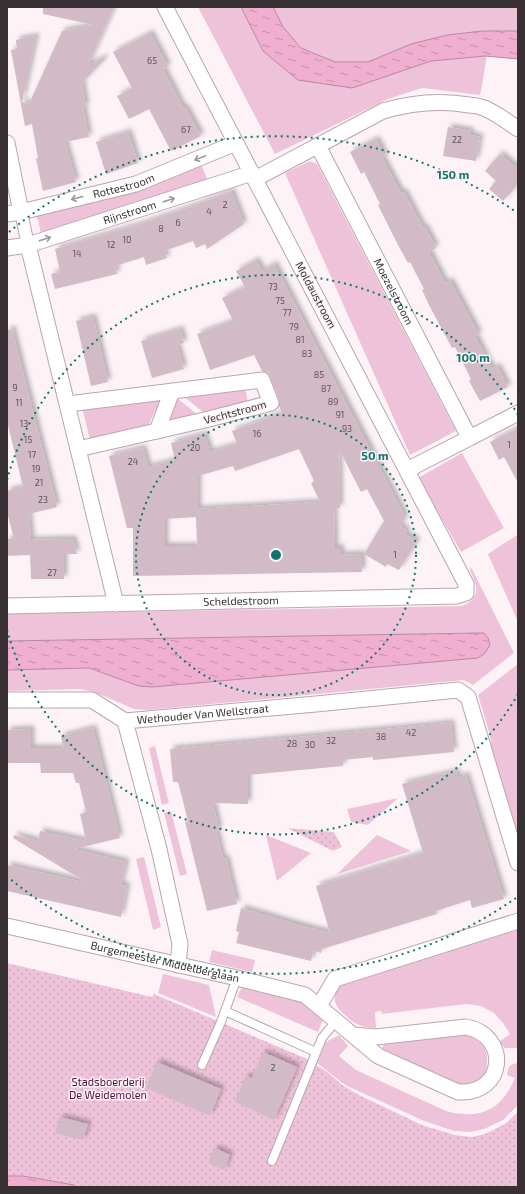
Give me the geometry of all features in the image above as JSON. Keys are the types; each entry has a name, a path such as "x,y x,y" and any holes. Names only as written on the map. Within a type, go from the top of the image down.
{"street":[{"name":"Moldaustroom","path":"165,7 466,584"},
{"path":"253,176 318,146 383,111 398,106 438,102 483,107 518,129"},
{"path":"7,143 14,213 28,245 116,604"},
{"name":"Rottestroom","path":"14,213 136,184 236,143"},
{"name":"Moezelstroom","path":"318,146 469,438"},
{"name":"Rijnstroom","path":"7,248 28,245 253,176"},
{"name":"Vechtstroom","path":"68,404 262,380 271,403 78,450"},
{"path":"157,431 172,391"},
{"path":"407,470 518,413"},
{"name":"Scheldestroom","path":"7,606 457,596 466,593 466,584"},
{"name":"Wethouder Van Wellstraat","path":"178,965 180,944 159,849 125,721 458,690 468,697 518,863"},
{"path":"7,700 92,700 125,721"},
{"path":"320,1006 335,979 518,921"},
{"name":"Burgemeester Middelberglaan","path":"7,926 305,995 378,1056 458,1092 467,1093 476,1091 486,1085 496,1068 496,1056 493,1045 484,1034 475,1029 466,1027 376,1037 353,1034"}],"lane":[{"path":"202,1065 225,1010 236,978"},
{"path":"225,1010 316,1052"},
{"path":"272,1161 322,1038 336,1021"}],"green space":[{"path":"198,7 518,7 518,31 491,31 480,95 422,88 388,99 275,154"},
{"path":"310,161 317,164 456,431 410,455 285,173"},
{"path":"201,164 208,181 41,234 38,219 35,216"},
{"path":"245,386 248,404 205,414 181,394"},
{"path":"162,397 148,426 90,440 82,407"},
{"path":"177,398 198,415 169,422"},
{"path":"462,453 504,528 461,552 418,478"},
{"path":"517,535 518,536 518,622 488,554"},
{"path":"471,567 514,653 473,685 464,680 148,710 134,709 99,694 81,689 7,691 7,670 89,668 139,686 484,633 7,641 7,614 462,606 473,599 476,591 475,581 470,570"},
{"path":"518,664 518,835 491,746 490,735 478,695"},
{"path":"155,746 169,803 162,805 149,748"},
{"path":"398,798 368,825 351,822 347,809"},
{"path":"171,811 187,874 180,876 164,813"},
{"path":"287,828 334,832 342,847 333,851"},
{"path":"266,835 311,853 277,881"},
{"path":"377,835 411,851 337,874"},
{"path":"144,857 161,927 153,930 136,859"},
{"path":"518,930 518,1048 505,1048 499,1042 510,1034 494,1013 481,1006 466,1004 382,1014 381,1011 375,1012 376,1028 355,1023 336,1005 335,994 340,985"},
{"path":"212,950 255,960 252,972 209,962"},
{"name":"Stadsboerderij De Weidemolen","path":"7,963 152,997 154,994 305,1058 327,1072 342,1085 359,1095 422,1125 455,1135 472,1137 485,1134 505,1124 518,1112 518,1187 76,1187 74,1185 23,1176 7,1176"},
{"path":"163,974 209,985 216,1017 158,993"},
{"path":"242,987 290,998 302,1003 323,1019 318,1032 237,997"},
{"path":"468,1034 482,1044 487,1058 486,1070 482,1078 480,1081 471,1084 461,1085 383,1049 382,1047 386,1043"},
{"path":"339,1035 348,1046 339,1056 356,1070 446,1111 458,1114 479,1113 496,1105 503,1098 515,1078 507,1075 509,1068 511,1065 518,1063 518,1105 503,1120 484,1129 471,1132 454,1131 424,1121 345,1085 317,1063 326,1042"}],"water":[{"path":"241,7 273,7 283,27 301,48 335,62 368,62 411,44 447,35 482,31 518,31 518,59 485,56 431,61 352,88 298,80 263,51"},
{"path":"484,633 488,638 490,645 485,653 478,658 152,687 139,686 89,668 7,670 7,641"},
{"path":"7,1176 23,1176 74,1185 76,1187 7,1187"}],"building":[{"path":"43,7 114,7 88,65 104,57 105,59 82,83 86,107 83,107 89,137 65,142 76,182 43,191 36,159 38,158 32,124 25,126 11,50 17,49 16,40 36,36 22,102 29,104 62,31 94,25 43,14"},
{"path":"150,33 168,67 163,69 183,108 185,107 201,136 171,151 149,109 129,119 117,96 132,88 113,52"},
{"path":"448,127 471,131 470,135 480,137 476,161 443,156"},
{"path":"128,132 138,163 106,174 96,142"},
{"path":"376,139 385,156 382,158 401,193 404,192 423,228 425,227 436,248 429,252 445,283 450,281 479,335 475,336 492,369 497,366 508,387 480,401 469,381 471,379 455,347 452,348 430,307 422,290 424,289 410,262 408,263 398,245 378,205 380,204 364,172 361,174 350,152"},
{"path":"500,154 518,169 518,184 503,201 489,189 496,181 485,171"},
{"path":"231,191 244,224 207,249 205,244 196,248 193,241 164,251 167,258 146,265 144,257 115,266 117,274 55,289 51,274 60,272 55,249 141,224"},
{"path":"256,260 262,271 274,264 405,517 400,526 407,531 405,534 417,541 399,570 387,564 386,567 364,554 384,521 367,489 361,492 339,449 340,508 334,508 335,548 341,548 341,555 362,554 362,572 133,576 133,528 127,528 109,456 143,448 148,467 175,460 171,443 204,434 210,452 237,444 232,431 282,413 279,406 279,400 270,377 268,373 262,371 254,355 210,370 197,334 233,321 222,298 245,287 236,271","holes":["299,449 314,481 311,483 320,502 198,509 198,476 233,466 235,471","196,517 197,546 165,546 165,519"]},
{"path":"93,317 108,382 91,386 76,321"},
{"path":"12,329 57,507 29,514 31,540 73,539 77,554 64,554 64,579 31,579 30,555 7,556 7,539 14,539 7,512 7,491 23,487 7,421 7,330"},
{"path":"180,329 184,343 177,345 184,369 152,378 141,341"},
{"path":"518,428 518,483 504,457 499,460 490,442"},
{"path":"451,723 454,752 373,760 373,757 343,760 343,766 248,775 248,804 213,803 219,830 216,831 223,859 226,858 237,904 207,911 185,822 188,821 178,782 173,782 170,749"},
{"path":"93,728 120,838 74,849 126,862 121,885 127,886 121,917 7,891 7,865 87,883 13,838 14,835 38,841 40,831 86,841 80,814 86,812 79,783 76,783 73,773 41,773 40,763 7,763 7,730 31,729 31,748 63,748 61,736"},
{"path":"456,771 457,778 466,775 504,899 472,908 470,900 436,911 437,914 322,949 321,953 313,951 311,961 236,943 239,932 236,931 241,908 330,933 316,886 423,853 402,784"},
{"path":"263,1052 297,1067 274,1120 235,1102 246,1076 252,1078"},
{"path":"157,1062 221,1089 210,1116 146,1088"},
{"path":"60,1117 88,1124 83,1140 55,1133"},
{"path":"215,1148 230,1155 224,1170 208,1163"}]}
